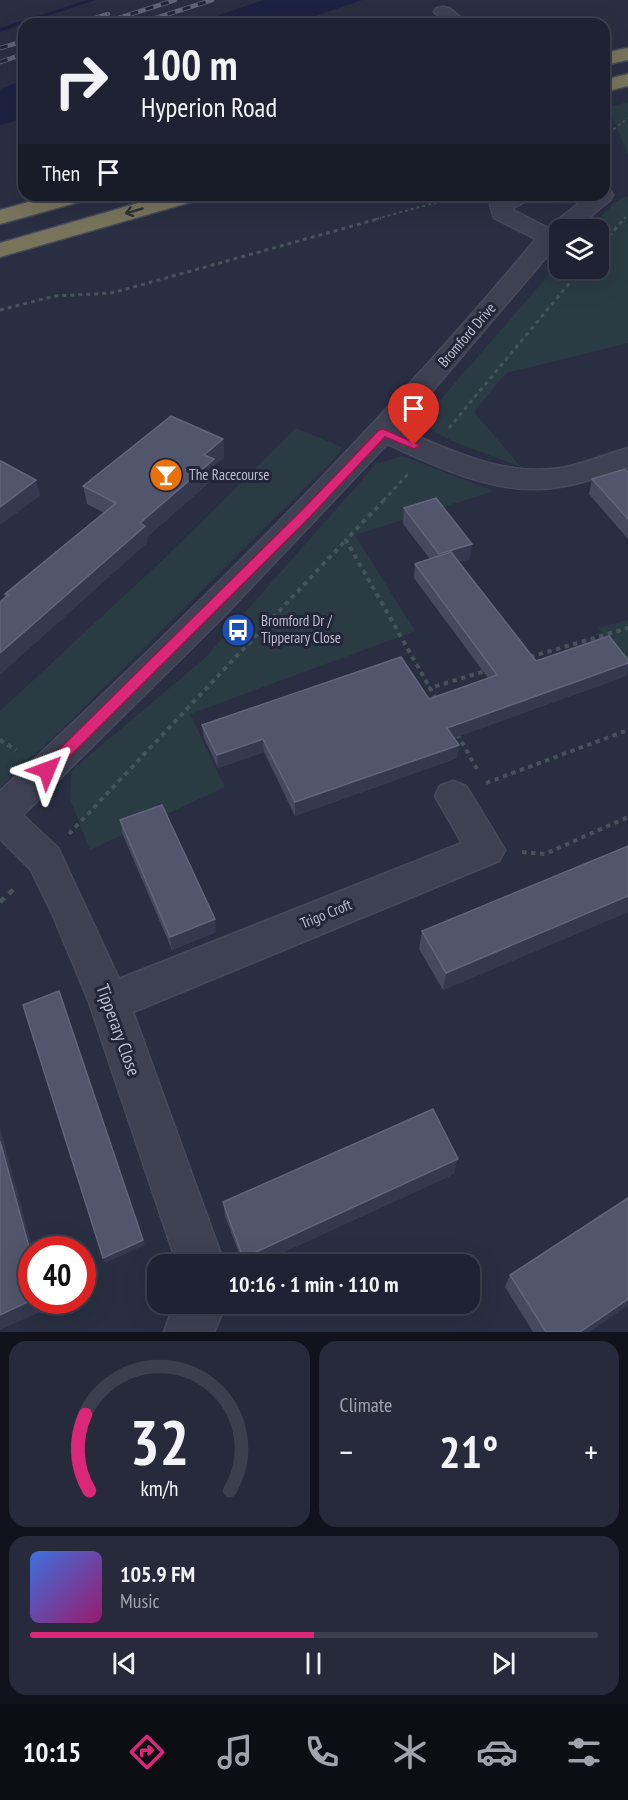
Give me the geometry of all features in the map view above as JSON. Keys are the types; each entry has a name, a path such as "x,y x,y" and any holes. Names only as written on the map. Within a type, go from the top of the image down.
{"highway":[{"path":"610,58 628,54"},
{"path":"610,84 628,80"},
{"path":"0,217 57,201"},
{"path":"0,250 169,201"}],"street":[{"path":"443,12 452,18"},
{"path":"509,201 501,205 502,213 509,219 549,230"},
{"name":"Bromford Drive","path":"573,219 596,201"},
{"name":"Bromford Drive","path":"0,815 101,718 305,514 383,432 549,241"},
{"path":"383,432 452,460 510,479 561,478 628,457"},
{"path":"469,790 486,850"},
{"name":"Tipperary Close","path":"0,815 45,859 109,1002 198,1254"},
{"name":"Trigo Croft","path":"109,1002 486,850"},
{"path":"188,1332 197,1314"}],"path":[{"path":"610,132 628,118"},
{"path":"0,310 33,298 66,293 112,293 442,201"},
{"path":"609,236 628,215"},
{"path":"0,902 45,859 346,540"},
{"path":"528,658 628,628"},
{"path":"441,707 430,688 495,668"},
{"path":"452,726 469,790 628,730"},
{"path":"486,850 545,854 628,818"}],"shaded area":[{"path":"628,102 628,155 610,112 610,106"},
{"path":"628,197 628,343 506,373 474,412 521,467 452,441 433,431 422,416 427,404 441,399 549,275 549,279 609,279 609,219 599,219 615,202"},
{"path":"296,428 342,447 336,457 0,788 0,711 168,555"},
{"path":"402,456 494,491 355,535 415,631 190,714 225,787 90,850 70,799 72,770 204,659 376,464"},
{"path":"628,620 628,660 598,628"}],"water":[{"path":"264,0 362,0 310,18 210,18"},
{"path":"18,82 18,120 0,125 0,89"}],"building":[{"path":"171,416 223,439 204,455 214,459 140,523 145,526 0,653 0,602 8,595 5,594 116,503 83,486"},
{"path":"0,461 36,480 0,507"},
{"path":"625,469 628,472 628,519 592,479"},
{"path":"436,498 472,544 439,554 404,508"},
{"path":"451,552 536,661 609,636 628,663 447,728 459,745 295,802 263,739 217,755 202,725 401,657 429,699 497,675 415,564"},
{"path":"162,805 215,919 170,937 120,820"},
{"path":"628,846 628,896 446,973 422,931"},
{"path":"59,991 143,1240 103,1258 23,1005"},
{"path":"433,1109 458,1159 252,1254 242,1254 223,1202"},
{"path":"0,1141 26,1236 18,1236 18,1307 0,1315"},
{"path":"628,1198 628,1299 580,1332 546,1332 510,1275"}],"waterway":[{"path":"37,18 93,0"},
{"path":"0,30 18,24"}],"railway":[{"path":"119,18 175,0"},
{"path":"156,18 212,0"},
{"path":"96,18 108,14"},
{"path":"0,48 18,43"},
{"path":"0,62 18,56"}],"place":[{"name":"The Racecourse","path":"166,475"},
{"name":"Bromford Dr / Tipperary Close","path":"238,630"}],"route":[{"path":"47,770 305,514 383,432 414,445"}]}
